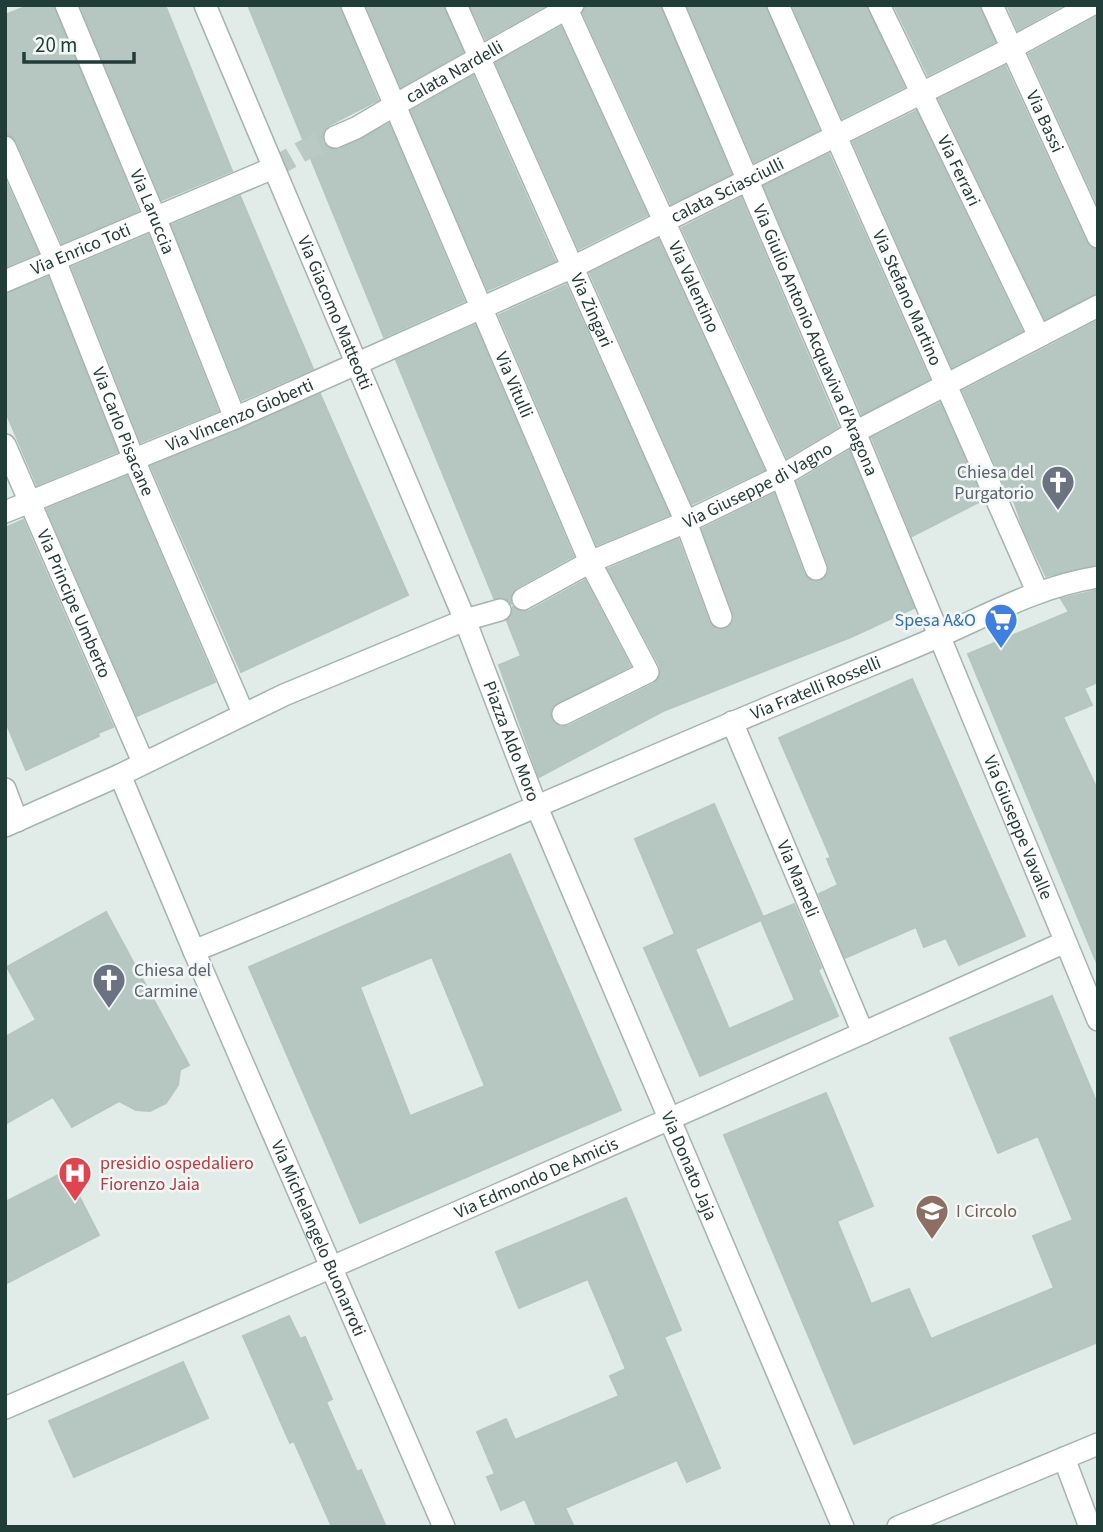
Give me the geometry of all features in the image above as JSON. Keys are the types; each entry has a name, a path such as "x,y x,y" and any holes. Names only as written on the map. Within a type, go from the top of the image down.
{"street":[{"name":"Via Laruccia","path":"66,5 235,418"},
{"name":"Via Giacomo Matteotti","path":"205,5 465,620"},
{"name":"Via Vitulli","path":"352,5 590,562 648,672 563,714"},
{"name":"Via Zingari","path":"456,5 686,522 721,617"},
{"name":"Via Giulio Antonio Acquaviva d'Aragona","path":"673,5 855,432 938,636"},
{"name":"Via Stefano Martino","path":"778,5 1037,591"},
{"name":"Via Ferrari","path":"879,5 1039,337"},
{"name":"Via Bassi","path":"992,5 1098,237"},
{"name":"calata Sciasciulli","path":"357,363 573,267 1012,48 1091,5"},
{"name":"calata Nardelli","path":"335,137 356,128 568,7"},
{"name":"Via Valentino","path":"568,7 781,476 816,569"},
{"name":"Via Carlo Pisacane","path":"5,147 55,260 134,460 243,713"},
{"name":"Via Enrico Toti","path":"5,281 273,168"},
{"name":"Via Giuseppe di Vagno","path":"523,599 590,562 686,522 781,476 855,432 1098,306"},
{"name":"Via Vincenzo Gioberti","path":"5,512 235,418 357,363"},
{"name":"Via Principe Umberto","path":"5,445 143,762"},
{"name":"Via Fratelli Rosselli","path":"536,805 938,636 1037,591 1068,582 1098,578"},
{"path":"5,789 11,823 120,775 243,713 465,620 500,610"},
{"name":"Piazza Aldo Moro","path":"194,951 353,886 536,805 465,620"},
{"name":"Via Giuseppe Vavalle","path":"938,636 1098,1020"},
{"name":"Via Mameli","path":"732,722 863,1034"},
{"path":"120,775 194,951"},
{"name":"Via Donato Jaja","path":"536,805 843,1527"},
{"name":"Via Edmondo De Amicis","path":"5,1408 331,1268 1065,942"},
{"name":"Via Michelangelo Buonarroti","path":"194,951 444,1527"},
{"path":"898,1527 1098,1444"},
{"path":"1064,1458 1090,1527"}],"building":[{"path":"30,5 53,5 138,211 62,243 17,142 12,136 5,134 5,15"},
{"path":"80,5 165,5 232,171 162,200"},
{"path":"248,5 339,5 378,100 329,125 322,135 323,143 333,150 340,149 389,124 464,301 384,337"},
{"path":"366,5 443,5 463,52 401,87"},
{"path":"470,5 546,5 486,39"},
{"path":"586,5 660,5 731,174 671,204 583,13"},
{"path":"687,5 765,5 819,130 754,162"},
{"path":"792,5 866,5 904,87 842,118"},
{"path":"894,5 979,5 995,42 928,75"},
{"path":"1007,5 1063,5 1018,30"},
{"path":"1098,16 1098,205 1029,54"},
{"path":"561,27 647,215 579,249 496,63"},
{"path":"1005,66 1086,242 1091,248 1098,250 1098,293 1045,319 939,99"},
{"path":"473,76 555,261 488,290 411,111"},
{"path":"916,111 1022,331 952,367 853,142"},
{"path":"829,154 929,379 862,414 764,186"},
{"path":"5,180 38,253 5,267"},
{"path":"240,196 313,369 242,400 172,225"},
{"path":"741,198 838,427 787,457 682,228"},
{"path":"148,235 218,411 141,442 72,267"},
{"path":"658,239 764,470 692,504 590,273"},
{"path":"48,277 117,452 37,485 5,410 5,294"},
{"path":"566,285 669,515 597,545 499,315"},
{"path":"1098,321 1098,564 1046,576 1024,530 1009,487 1006,488 963,391"},
{"path":"475,325 573,556 516,588 511,593 511,603 504,598 494,598 396,360"},
{"path":"320,394 408,595 241,672 151,466"},
{"path":"940,403 983,500 912,536 872,438"},
{"path":"849,451 914,608 851,637 663,711 539,777 499,665 521,656 507,621 513,607 522,612 529,611 585,580 630,666 553,706 550,712 552,720 561,727 569,726 654,684 661,673 660,666 608,569 678,539 709,622 718,630 726,629 734,620 733,612 702,529 774,494 804,574 813,582 821,581 829,572 828,564 797,482"},
{"path":"127,476 215,682 137,716 47,509"},
{"path":"23,520 113,727 26,770 5,720 5,528"},
{"path":"1098,590 1098,682 1084,688 1092,705 1063,717 1098,791 1097,963 968,654 1069,612 1061,599"},
{"path":"912,679 1025,936 959,965 946,938 924,947 916,927 845,958 819,894 838,885 827,859 831,858 779,738"},
{"path":"714,804 763,917 794,904 838,1016 700,1076 644,948 675,934 635,839","holes":["761,920 795,1000 729,1029 695,949"]},
{"path":"510,854 621,1110 360,1223 249,967","holes":["432,957 485,1086 410,1116 360,987"]},
{"name":"Chiesa del Carmine","path":"106,912 189,1065 180,1070 178,1085 166,1103 150,1111 136,1110 119,1101 72,1127 53,1097 5,1124 5,1037 36,1020 7,967"},
{"path":"1052,996 1098,1106 1098,1342 854,1444 724,1135 826,1093 873,1206 837,1221 871,1304 909,1289 931,1339 1054,1288 1033,1236 1073,1220 1038,1136 998,1153 950,1038"},
{"path":"66,1171 99,1235 5,1284 5,1202"},
{"path":"626,1198 681,1330 664,1337 720,1468 687,1482 677,1460 565,1508 574,1527 537,1527 525,1499 501,1510 487,1477 495,1474 477,1432 506,1419 515,1440 619,1396 610,1376 626,1369 588,1279 519,1308 496,1252"},
{"path":"289,1316 300,1339 305,1337 332,1399 326,1402 357,1472 361,1470 386,1527 332,1527 294,1441 290,1443 243,1336"},
{"path":"183,1362 208,1418 74,1477 49,1421"}],"tunnel":[{"path":"273,168 308,148 335,137"}],"place":[{"name":"Chiesa del Purgatorio","path":"1058,512"},
{"name":"Spesa A&O","path":"1001,650"},
{"name":"Chiesa del Carmine","path":"109,1010"},
{"name":"presidio ospedaliero Fiorenzo Jaia","path":"75,1203"},
{"name":"I Circolo","path":"932,1241"}]}
